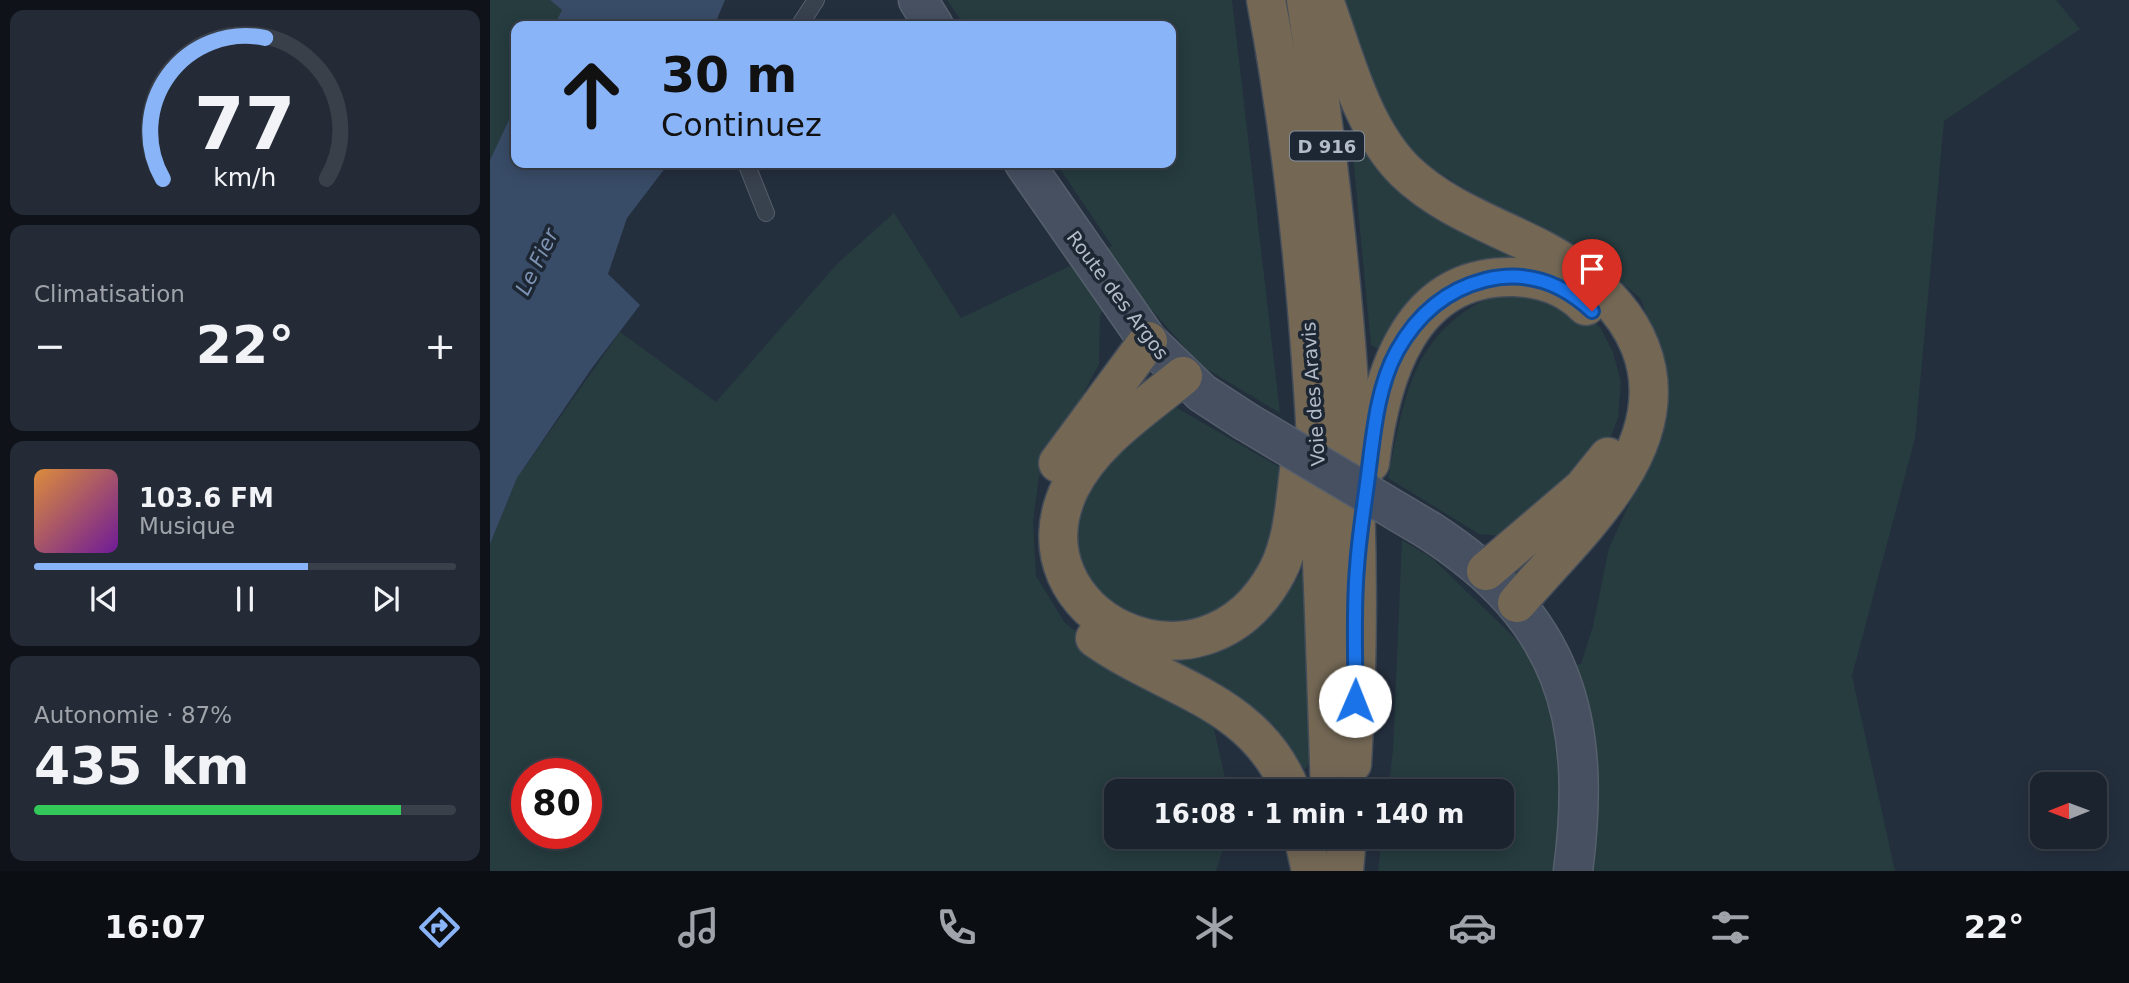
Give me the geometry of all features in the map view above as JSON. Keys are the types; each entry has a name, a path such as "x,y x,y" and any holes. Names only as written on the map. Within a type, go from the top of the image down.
{"highway":[{"name":"Voie des Aravis","path":"1266,0 1293,181 1311,340 1329,779"},
{"name":"Voie des Aravis","path":"1306,0 1330,163 1343,293 1356,570 1350,779"},
{"path":"1324,0 1372,124 1406,172 1444,200 1543,251 1597,286 1631,325 1642,350 1647,368 1646,408 1639,439 1629,464 1591,518 1517,603"},
{"path":"1356,570 1379,405 1396,354 1405,338 1429,310 1450,292 1491,279 1536,279 1567,290 1603,325 1619,353 1623,369 1625,406 1616,440 1600,469 1583,488 1486,571"},
{"path":"1183,376 1090,457 1069,491 1060,520 1063,561 1073,586 1085,603 1120,629 1164,642 1189,640 1227,626 1250,607 1277,572 1294,505 1306,417 1311,340"},
{"path":"1148,341 1060,458 1052,476 1045,497 1041,540 1048,580 1064,609 1084,630 1145,669 1216,702 1249,727 1273,755 1285,779"},
{"path":"1306,849 1311,871"},
{"path":"1332,849 1333,871"},
{"path":"1344,871 1346,849"}],"street":[{"path":"918,0 931,21"},
{"name":"Route des Argos","path":"1027,168 1148,341 1183,376 1245,421 1430,531 1486,571 1517,603 1557,667 1577,742 1581,790 1573,871"}],"lane":[{"path":"802,21 816,0"},
{"path":"748,168 766,214"}],"green space":[{"path":"490,0 550,0 562,10 556,21 511,21 511,116 490,160"},
{"path":"947,0 1232,0 1280,413 1200,365 1125,279 1100,315 1099,364 1039,477 1033,522 1036,576 1065,623 1118,663 1212,720 1225,779 1104,779 1104,849 1223,849 1216,871 490,871 490,544 517,478 620,332 716,402 838,263 894,213 961,318 1112,246 1059,168 1176,168 1176,21 962,21"},
{"path":"1338,0 2056,0 2080,29 1944,121 1915,438 1852,676 1895,871 1378,871 1381,849 1514,849 1514,779 1390,779 1402,540 1432,558 1520,643 1542,673 1581,664 1593,626 1609,548 1657,443 1665,376 1641,299 1588,253 1547,239 1425,164 1381,123"},
{"path":"1366,147 1484,230 1524,264 1387,353 1371,345 1353,156"},
{"path":"1535,294 1573,303 1600,327 1613,352 1621,382 1618,418 1603,457 1503,536 1479,534 1388,478 1402,412 1416,371 1426,352 1455,319 1487,299"},
{"path":"1177,408 1295,476 1276,561 1219,624 1125,622 1078,571 1074,496 1159,410"},
{"path":"1308,558 1320,745 1305,770 1273,725 1251,708 1175,669 1170,654 1194,652 1216,646 1254,628 1284,598"}],"water":[{"path":"550,0 725,0 716,21 556,21 562,10"},
{"name":"Le Fier","path":"511,116 511,168 665,168 627,218 608,274 640,305 592,368 517,478 490,544 490,160"}],"route":[{"path":"1355,701 1356,570 1374,427 1383,387 1405,338 1415,324 1450,292 1491,279 1520,277 1552,283 1567,290 1592,311"}]}
